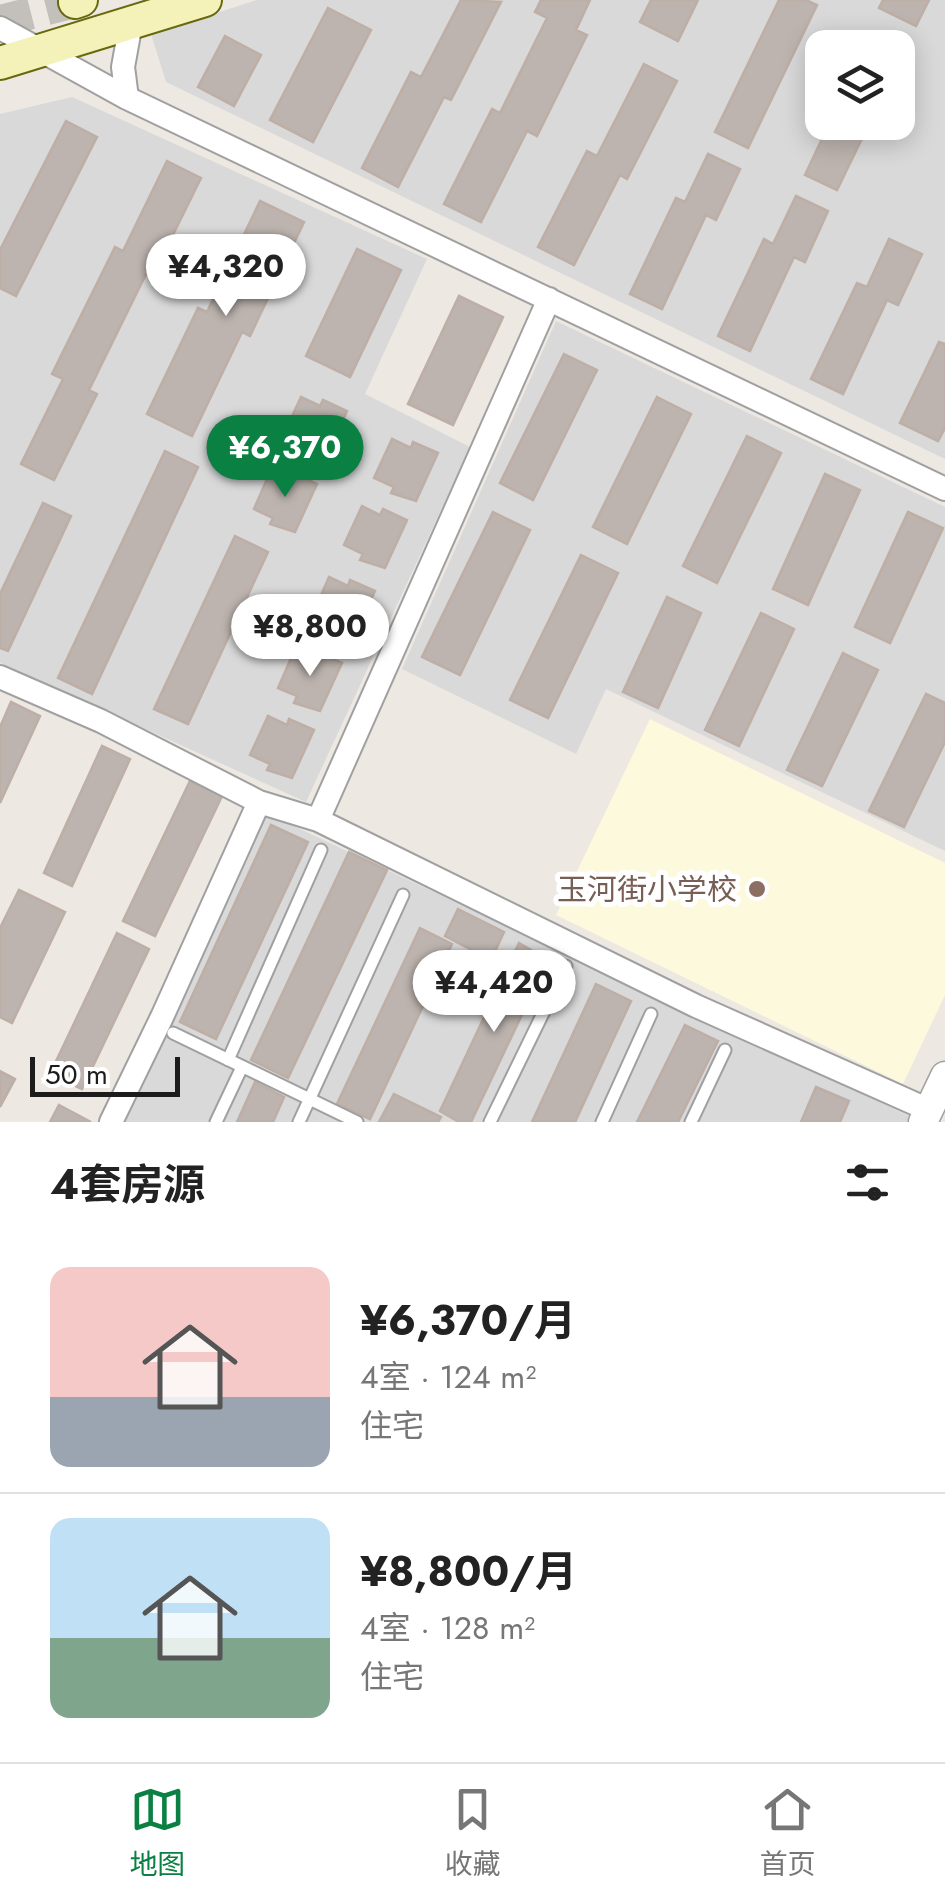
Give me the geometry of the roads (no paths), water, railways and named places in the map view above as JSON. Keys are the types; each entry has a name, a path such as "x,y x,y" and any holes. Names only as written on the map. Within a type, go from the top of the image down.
{"main road":[{"path":"0,63 205,0"}],"street":[{"path":"127,98 123,67 131,24"},
{"path":"0,28 127,98 945,489"},
{"path":"318,820 549,300"},
{"path":"0,677 100,720 259,802 318,820 926,1116 945,1076"},
{"path":"111,1122 259,802"}],"lane":[{"path":"228,1060 321,850"},
{"path":"300,1122 403,895"},
{"path":"490,1122 566,966"},
{"path":"602,1122 650,1014"},
{"path":"173,1033 357,1122"},
{"path":"691,1122 725,1050"},
{"path":"216,1122 242,1067"}],"tunnel":[{"path":"0,21 75,2"}],"place":[{"name":"玉河街小学校","path":"757,889"}]}
